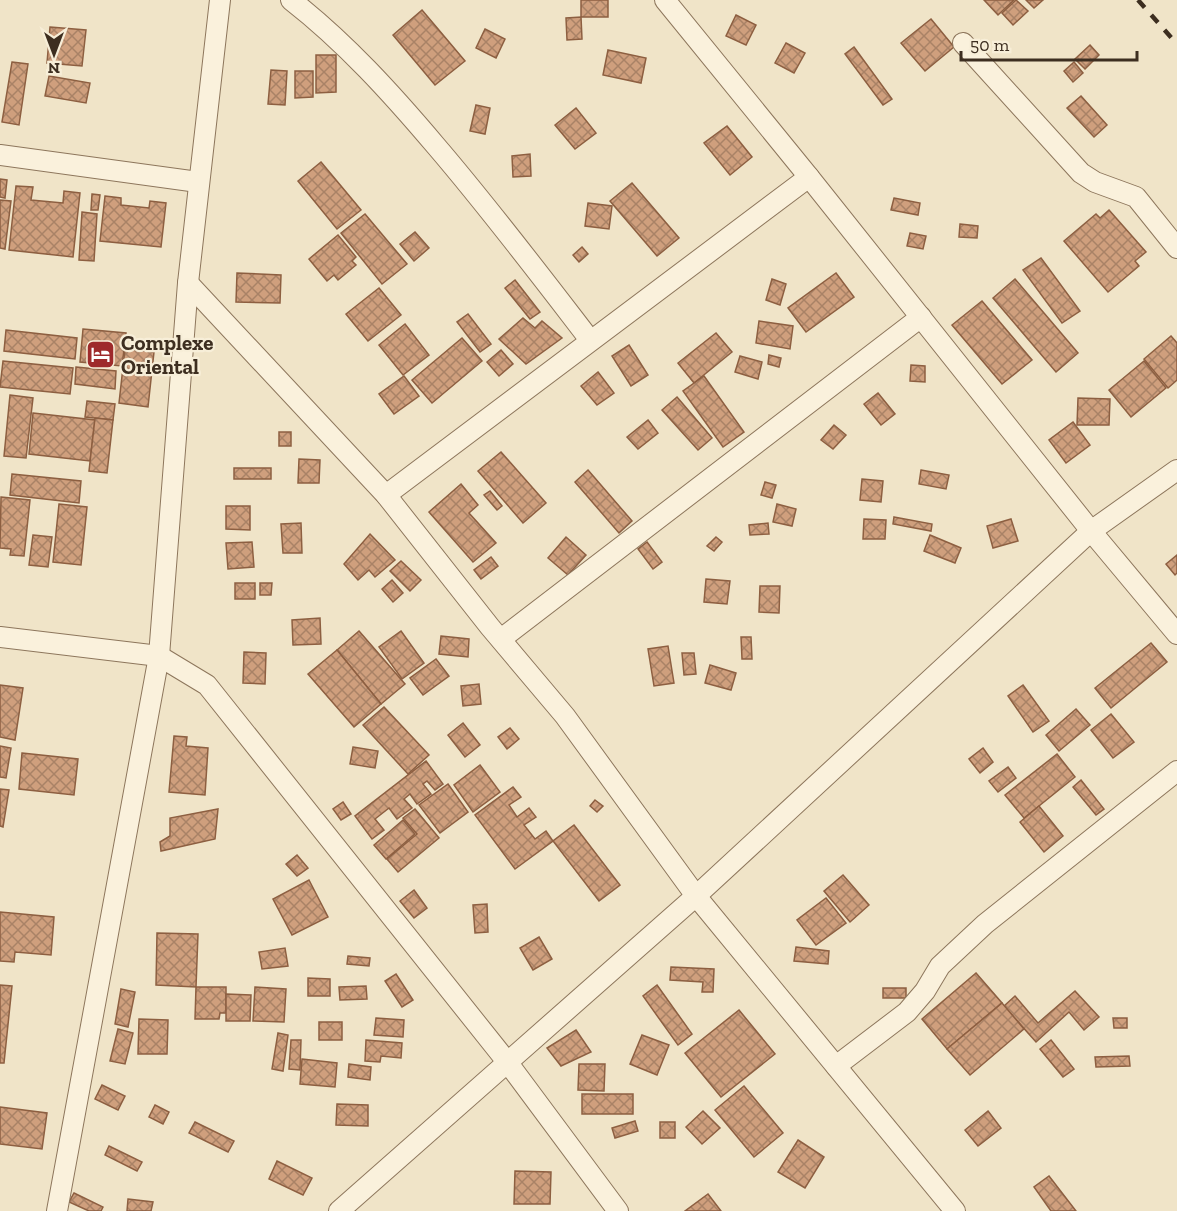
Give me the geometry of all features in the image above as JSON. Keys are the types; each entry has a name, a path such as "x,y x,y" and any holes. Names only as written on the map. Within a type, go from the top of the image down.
{"street":[{"path":"57,1211 159,656 188,283 220,0"},
{"path":"291,0 312,16 393,96 492,212 590,340"},
{"path":"665,0 1091,531 1177,634"},
{"path":"963,43 1081,173 1095,182 1136,197 1177,248"},
{"path":"0,155 198,182"},
{"path":"386,495 809,177"},
{"path":"188,283 386,495 565,716 696,896 955,1211"},
{"path":"501,639 921,317"},
{"path":"339,1211 696,896 1091,531 1177,470"},
{"path":"0,637 159,656 207,685 508,1063 618,1211"},
{"path":"836,1066 908,1012 925,991 940,966 985,924 1177,771"}],"building":[{"path":"581,0 608,0 608,17 581,17"},
{"path":"984,0 1014,0 998,15"},
{"path":"1016,0 1028,11 1013,25 1002,13"},
{"path":"1026,0 1043,0 1034,8"},
{"path":"422,10 465,61 435,85 393,35"},
{"path":"736,15 756,25 746,45 726,36"},
{"path":"581,17 582,39 567,40 566,18"},
{"path":"931,19 954,47 925,71 901,43"},
{"path":"50,27 86,30 82,66 47,63"},
{"path":"485,29 505,39 496,58 476,48"},
{"path":"786,43 805,53 794,73 775,63"},
{"path":"1090,45 1099,55 1085,69 1075,59"},
{"path":"854,47 892,99 883,105 845,54"},
{"path":"608,50 646,58 641,83 603,75"},
{"path":"316,55 336,55 336,92 316,93"},
{"path":"12,62 28,64 19,125 2,122"},
{"path":"1074,62 1083,73 1073,82 1064,71"},
{"path":"271,70 287,71 285,105 268,104"},
{"path":"295,71 313,71 313,97 295,98"},
{"path":"49,76 90,83 86,103 45,96"},
{"path":"1081,96 1107,125 1094,137 1067,108"},
{"path":"476,105 490,108 485,134 470,131"},
{"path":"576,108 596,133 575,149 555,125"},
{"path":"727,126 752,157 730,175 704,143"},
{"path":"530,154 531,176 513,177 512,156"},
{"path":"321,162 361,210 337,229 298,181"},
{"path":"0,179 7,180 5,198 0,197"},
{"path":"632,183 679,238 657,256 610,201"},
{"path":"16,186 33,187 31,200 63,203 64,191 80,193 73,257 9,250"},
{"path":"92,194 100,195 98,210 91,210"},
{"path":"105,196 121,198 121,205 149,208 150,201 166,203 161,247 100,241"},
{"path":"894,198 920,203 918,215 891,210"},
{"path":"0,200 11,201 5,249 0,248"},
{"path":"588,203 612,206 609,229 585,226"},
{"path":"1109,210 1146,252 1135,261 1139,266 1108,292 1064,241 1096,214 1100,218"},
{"path":"82,212 97,214 94,261 79,260"},
{"path":"365,214 407,264 382,284 341,233"},
{"path":"960,224 978,226 977,238 959,237"},
{"path":"415,232 429,248 414,261 400,244"},
{"path":"910,233 926,236 923,249 907,246"},
{"path":"338,235 356,257 352,261 356,265 338,280 334,275 327,281 309,259"},
{"path":"582,247 588,254 579,262 573,255"},
{"path":"1041,258 1080,311 1062,323 1023,270"},
{"path":"237,273 281,275 280,303 236,302"},
{"path":"836,273 854,297 806,332 788,308"},
{"path":"772,279 786,284 780,305 766,300"},
{"path":"1015,279 1078,353 1056,372 993,298"},
{"path":"515,280 540,312 530,319 505,288"},
{"path":"379,288 401,315 368,341 346,314"},
{"path":"982,301 1032,360 1002,384 952,325"},
{"path":"468,314 491,344 480,352 457,322"},
{"path":"523,318 535,328 542,321 562,338 526,364 499,339"},
{"path":"759,321 793,326 790,349 756,343"},
{"path":"405,324 429,355 403,375 379,345"},
{"path":"83,329 126,333 122,366 80,362"},
{"path":"6,330 77,338 75,359 4,351"},
{"path":"716,333 732,352 694,383 678,363"},
{"path":"1171,336 1177,343 1177,380 1168,388 1144,359"},
{"path":"462,338 482,361 432,403 412,380"},
{"path":"629,345 648,375 631,386 612,356"},
{"path":"125,349 154,352 148,407 119,403"},
{"path":"501,350 513,364 499,376 487,362"},
{"path":"769,355 781,358 779,367 768,364"},
{"path":"740,356 762,362 758,379 735,372"},
{"path":"3,361 73,368 70,394 0,387"},
{"path":"1144,361 1166,388 1131,417 1109,390"},
{"path":"911,365 925,366 925,382 910,381"},
{"path":"76,367 116,371 115,389 75,384"},
{"path":"598,372 614,393 597,405 581,386"},
{"path":"404,376 419,396 394,414 379,394"},
{"path":"704,376 744,432 723,447 683,391"},
{"path":"878,393 895,414 881,425 864,404"},
{"path":"10,395 33,398 26,458 4,456"},
{"path":"677,397 712,438 698,450 662,410"},
{"path":"1078,398 1110,399 1109,425 1077,425"},
{"path":"87,401 115,404 113,420 85,417"},
{"path":"33,413 95,420 90,461 29,454"},
{"path":"95,418 113,420 107,473 89,471"},
{"path":"648,420 658,433 638,449 627,437"},
{"path":"1073,422 1090,445 1066,463 1049,440"},
{"path":"834,425 846,435 833,449 821,440"},
{"path":"279,432 291,432 291,446 279,446"},
{"path":"501,452 546,503 523,523 478,471"},
{"path":"299,459 320,460 319,483 298,483"},
{"path":"234,468 271,468 271,479 234,479"},
{"path":"588,470 632,521 619,533 575,482"},
{"path":"921,470 949,475 946,489 919,484"},
{"path":"12,474 81,481 79,503 10,495"},
{"path":"862,479 883,481 881,502 860,500"},
{"path":"765,482 776,485 772,498 761,495"},
{"path":"461,484 478,505 469,513 496,543 473,562 429,512"},
{"path":"490,491 502,506 497,510 484,495"},
{"path":"1,497 30,500 24,556 10,555 11,549 0,548"},
{"path":"59,504 87,507 81,565 53,562"},
{"path":"777,504 796,509 792,526 773,522"},
{"path":"226,506 250,506 250,530 226,529"},
{"path":"894,517 932,524 931,531 893,524"},
{"path":"864,519 886,520 885,539 863,539"},
{"path":"1011,519 1018,541 993,548 987,526"},
{"path":"301,523 302,553 283,553 281,524"},
{"path":"768,523 769,534 750,535 749,525"},
{"path":"370,534 395,560 375,577 369,570 358,580 344,564"},
{"path":"33,535 52,537 48,567 29,565"},
{"path":"930,535 961,548 955,563 924,551"},
{"path":"566,537 586,555 568,575 548,558"},
{"path":"716,537 722,542 714,551 707,546"},
{"path":"252,542 254,567 228,569 226,543"},
{"path":"647,542 662,562 653,569 638,549"},
{"path":"1177,555 1177,573 1175,575 1166,564"},
{"path":"491,557 498,566 481,579 474,570"},
{"path":"401,561 421,580 410,591 390,571"},
{"path":"706,579 730,581 727,604 704,602"},
{"path":"392,580 403,593 393,602 382,589"},
{"path":"235,583 255,583 255,599 235,599"},
{"path":"260,583 272,583 271,595 260,595"},
{"path":"760,586 780,586 779,613 759,612"},
{"path":"320,618 321,644 293,645 292,620"},
{"path":"359,631 405,684 381,704 337,650"},
{"path":"401,631 424,663 402,679 379,647"},
{"path":"441,636 469,639 468,657 439,654"},
{"path":"741,637 751,637 752,659 742,659"},
{"path":"1151,643 1167,662 1111,708 1095,688"},
{"path":"668,646 674,683 654,686 648,649"},
{"path":"337,650 381,704 354,727 308,674"},
{"path":"244,652 266,653 265,684 243,683"},
{"path":"682,653 694,653 696,674 684,675"},
{"path":"436,659 449,676 423,695 410,678"},
{"path":"710,665 736,673 731,690 705,683"},
{"path":"479,684 481,704 463,706 461,686"},
{"path":"0,685 23,688 15,740 0,737"},
{"path":"1023,685 1049,721 1033,732 1008,696"},
{"path":"384,707 429,755 408,774 363,725"},
{"path":"1076,709 1090,725 1059,751 1046,735"},
{"path":"1111,714 1134,742 1113,758 1091,730"},
{"path":"463,723 480,745 465,757 448,735"},
{"path":"510,728 519,739 507,749 498,737"},
{"path":"174,736 187,737 186,746 208,748 205,795 169,792"},
{"path":"0,746 11,748 6,778 0,777"},
{"path":"353,747 378,751 375,768 350,764"},
{"path":"983,748 993,762 980,773 969,759"},
{"path":"22,753 78,759 74,795 19,789"},
{"path":"1057,754 1075,777 1024,818 1005,795"},
{"path":"426,761 443,784 435,790 427,781 423,784 431,794 417,804 410,794 404,799 412,808 397,819 389,808 375,819 384,830 372,839 355,816"},
{"path":"480,765 500,792 473,812 454,785"},
{"path":"1008,767 1016,778 998,792 989,781"},
{"path":"1081,780 1104,809 1096,815 1073,787"},
{"path":"448,784 468,812 440,833 419,805"},
{"path":"513,787 521,797 509,805 517,817 529,808 536,817 524,825 535,839 546,831 553,841 515,869 475,815"},
{"path":"0,789 9,790 3,827 0,826"},
{"path":"595,800 603,806 597,812 590,806"},
{"path":"343,802 351,814 341,820 333,809"},
{"path":"1039,806 1063,836 1044,852 1020,822"},
{"path":"218,809 215,839 161,851 160,842 170,836 170,818"},
{"path":"415,809 439,838 398,872 387,859 417,834 403,818"},
{"path":"403,820 415,834 386,859 374,845"},
{"path":"574,825 620,885 599,901 553,841"},
{"path":"297,855 308,868 297,876 286,864"},
{"path":"843,875 869,905 850,922 824,891"},
{"path":"309,880 328,917 292,935 273,899"},
{"path":"414,890 427,908 414,918 400,901"},
{"path":"826,898 846,923 816,945 797,920"},
{"path":"487,904 488,932 475,933 473,905"},
{"path":"0,912 54,917 51,955 15,952 14,962 0,961"},
{"path":"157,933 198,934 196,987 156,985"},
{"path":"539,937 552,959 533,970 520,948"},
{"path":"796,947 829,951 828,964 794,961"},
{"path":"285,948 288,966 262,969 259,952"},
{"path":"348,956 370,958 369,966 347,964"},
{"path":"671,967 714,969 713,992 702,992 703,982 670,980"},
{"path":"976,973 1002,1003 947,1049 922,1019"},
{"path":"396,974 413,1000 402,1007 385,981"},
{"path":"308,978 330,979 330,996 308,996"},
{"path":"0,985 12,986 4,1063 0,1063"},
{"path":"657,985 692,1034 678,1045 643,996"},
{"path":"366,986 367,999 340,1000 339,987"},
{"path":"196,987 226,987 226,1013 220,1013 219,1019 195,1019"},
{"path":"255,987 286,989 284,1022 253,1021"},
{"path":"883,988 906,988 906,998 883,998"},
{"path":"121,989 135,992 128,1027 115,1024"},
{"path":"1075,991 1099,1017 1084,1030 1069,1012 1036,1042 1004,1006 1015,996 1038,1023"},
{"path":"226,994 251,995 250,1021 226,1021"},
{"path":"1002,1003 1024,1029 970,1075 947,1049"},
{"path":"739,1010 775,1054 721,1097 685,1053"},
{"path":"376,1018 404,1020 403,1037 374,1035"},
{"path":"1113,1018 1127,1018 1127,1028 1114,1028"},
{"path":"139,1019 168,1020 167,1054 138,1054"},
{"path":"319,1022 342,1022 342,1040 319,1040"},
{"path":"118,1029 133,1033 125,1064 110,1061"},
{"path":"576,1030 591,1052 561,1066 547,1048"},
{"path":"278,1033 288,1035 283,1071 272,1069"},
{"path":"642,1035 669,1045 657,1075 630,1064"},
{"path":"291,1040 301,1040 300,1070 289,1069"},
{"path":"366,1040 402,1043 401,1058 381,1056 380,1062 365,1061"},
{"path":"1051,1040 1074,1069 1063,1077 1040,1049"},
{"path":"1129,1056 1130,1066 1096,1067 1095,1057"},
{"path":"302,1059 337,1063 335,1087 300,1084"},
{"path":"349,1064 371,1067 370,1080 348,1077"},
{"path":"579,1064 605,1064 604,1091 578,1090"},
{"path":"102,1085 125,1096 118,1110 95,1099"},
{"path":"744,1086 783,1133 754,1157 715,1110"},
{"path":"582,1094 633,1094 633,1114 582,1114"},
{"path":"337,1104 368,1105 368,1126 336,1125"},
{"path":"155,1105 169,1112 163,1124 149,1117"},
{"path":"0,1107 47,1113 42,1149 0,1144"},
{"path":"703,1111 720,1128 702,1144 686,1127"},
{"path":"988,1111 1001,1128 978,1146 965,1130"},
{"path":"635,1121 638,1131 615,1138 612,1128"},
{"path":"195,1122 234,1141 228,1152 189,1133"},
{"path":"660,1122 675,1122 675,1138 660,1138"},
{"path":"798,1140 824,1157 805,1188 778,1172"},
{"path":"109,1146 142,1162 137,1171 105,1155"},
{"path":"277,1161 312,1178 303,1195 269,1179"},
{"path":"515,1171 551,1172 550,1204 514,1204"},
{"path":"1049,1176 1076,1211 1051,1211 1034,1187"},
{"path":"74,1193 103,1207 101,1211 89,1211 69,1202"},
{"path":"708,1194 721,1211 685,1211"},
{"path":"128,1199 153,1202 151,1211 127,1211"}],"railway":[{"path":"1138,0 1177,44"}],"place":[{"name":"Complexe Oriental","path":"100,355"}]}
